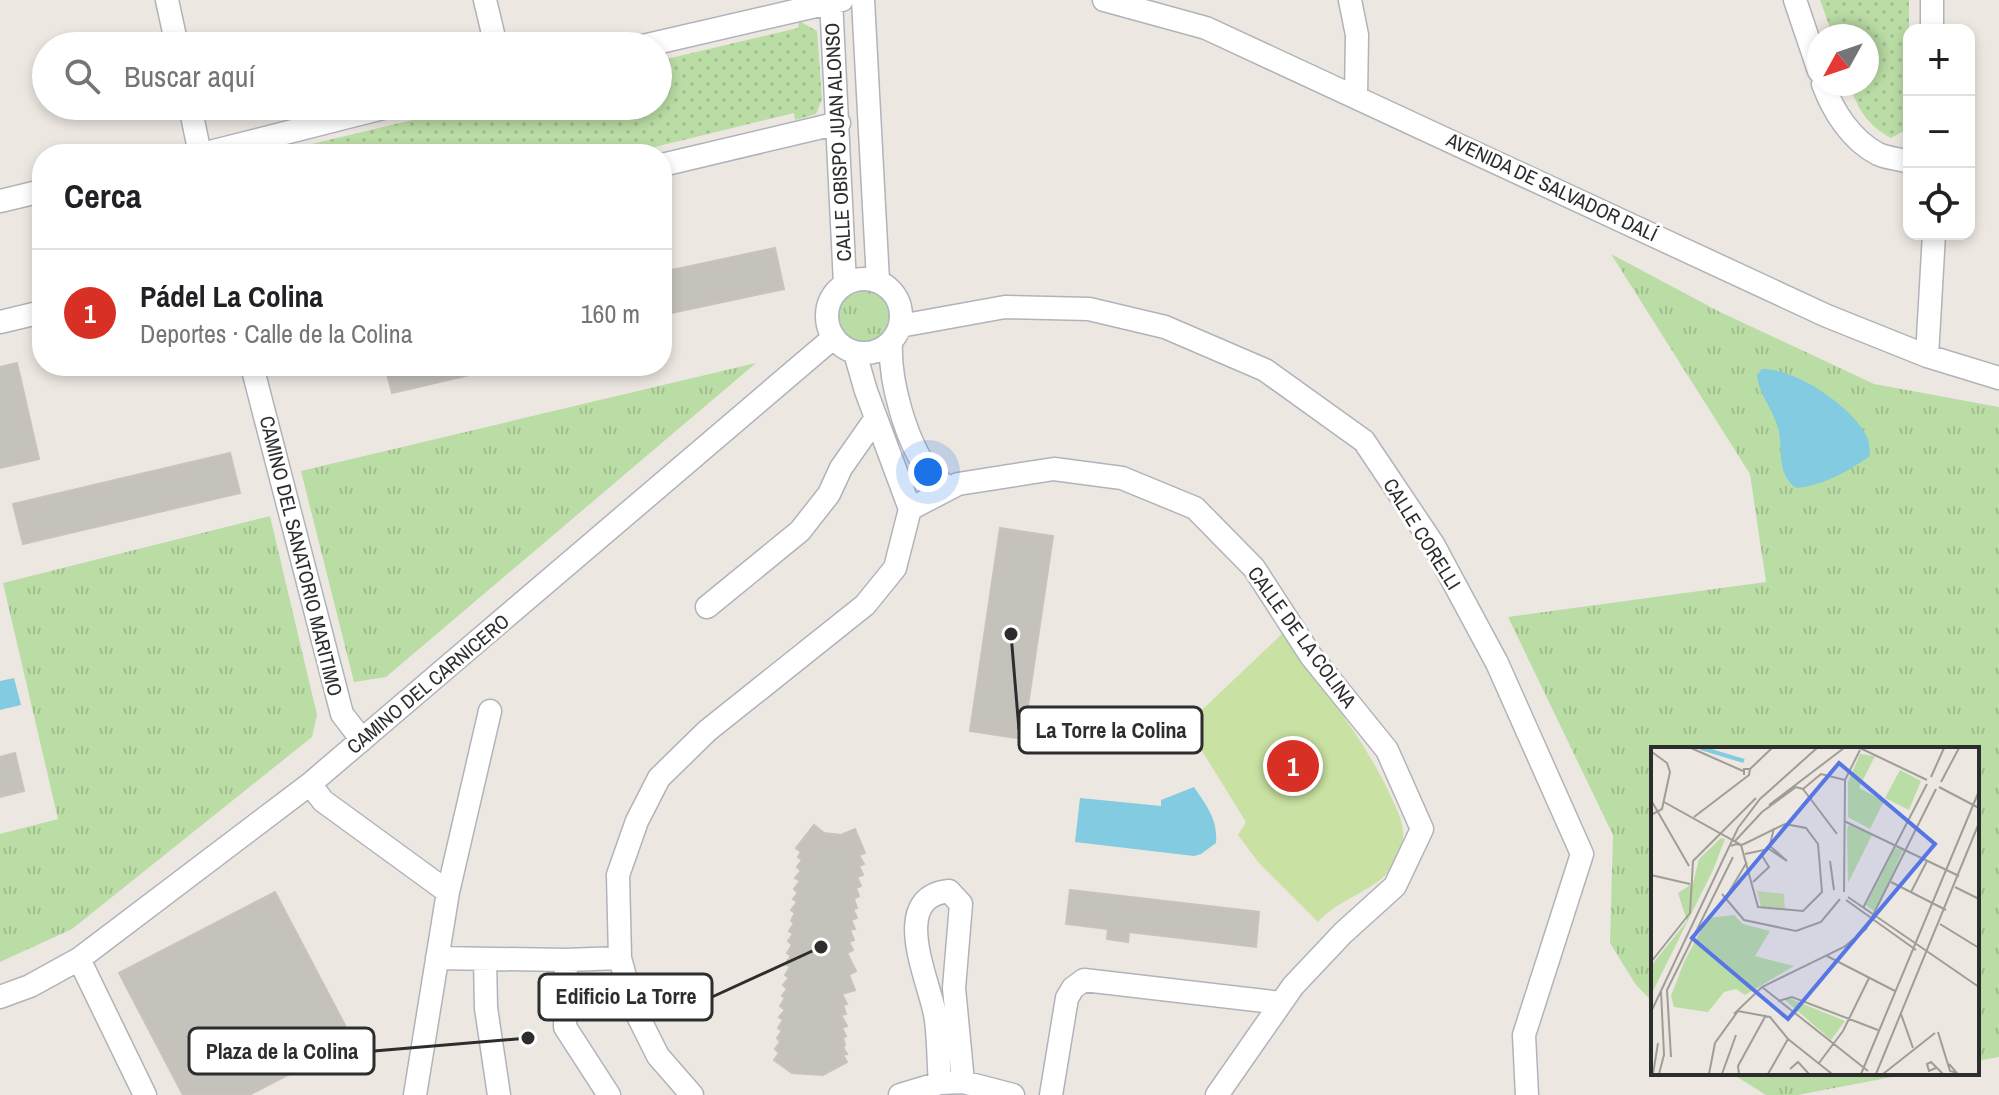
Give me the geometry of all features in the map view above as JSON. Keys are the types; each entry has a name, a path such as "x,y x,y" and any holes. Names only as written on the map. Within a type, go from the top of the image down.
{"street":[{"path":"167,0 174,32"},
{"path":"485,0 493,32"},
{"name":"CALLE OBISPO JUAN ALONSO","path":"863,0 878,281"},
{"name":"AVENIDA DE SALVADOR DALÍ","path":"1104,0 1206,28 1827,316 1927,356 1999,378"},
{"path":"1350,0 1357,35 1356,96"},
{"path":"1795,0 1807,36"},
{"path":"1932,0 1932,24"},
{"path":"672,39 835,1"},
{"name":"CALLE OBISPO JUAN ALONSO","path":"835,1 845,284"},
{"path":"1828,96 1848,130 1878,154 1903,160"},
{"path":"193,120 199,144"},
{"path":"241,144 336,120"},
{"path":"672,163 839,123"},
{"path":"0,201 32,193"},
{"path":"1927,356 1934,240"},
{"path":"895,335 880,351 868,354 846,350 833,338 826,314 829,302 845,284 867,279 878,281 894,294 899,304 895,335 890,366 913,442 930,473 949,488"},
{"name":"CALLE CORELLI","path":"895,335 1005,307 1089,309 1165,327 1265,370 1364,441 1433,544 1497,663 1582,854 1524,1035 1527,1095"},
{"path":"0,322 32,314"},
{"name":"CAMINO DEL CARNICERO","path":"0,997 30,986 79,959 310,784 833,338"},
{"path":"692,1095 658,1056 633,1006 620,958 618,875 637,821 659,778 707,731 865,605 895,568 910,509 855,353"},
{"name":"CAMINO DEL SANATORIO MARITIMO","path":"255,376 342,714 362,740"},
{"path":"707,607 800,531 829,494 841,468 876,418"},
{"name":"CALLE DE LA COLINA","path":"910,509 958,484 1054,469 1122,478 1195,508 1254,568 1311,656 1387,750 1422,829 1395,886 1343,933 1281,1003 1217,1095"},
{"path":"415,1095 448,892 490,711"},
{"path":"310,784 323,801 448,892"},
{"path":"940,1083 935,1015 918,952 916,917 920,904 933,892 949,891 961,904 954,988 963,1082"},
{"path":"437,958 620,958"},
{"path":"79,959 145,1095"},
{"path":"485,959 486,1008 499,1095"},
{"path":"566,960 565,1027 609,1095"},
{"path":"1051,1095 1067,998 1073,988 1084,980 1281,1003"},
{"path":"900,1095 940,1083 963,1082 1013,1095"}],"green space":[{"path":"1820,0 1909,0 1909,24 1903,24 1902,132 1891,138 1876,128 1860,109 1854,96 1879,96 1879,24 1829,24"},
{"path":"799,21 817,31 822,99 816,114 795,120 794,113 667,144 312,144 412,120 672,120 672,58 798,28"},
{"path":"1611,254 1720,312 1874,384 1999,407 1999,1057 1979,1061 1979,747 1651,747 1651,1000 1636,985 1610,943 1613,835 1508,617 1766,582 1750,474"},
{"path":"865,288 885,296 893,316 885,336 865,344 845,336 837,316 845,296"},
{"path":"756,363 386,677 354,682 301,471"},
{"path":"270,516 317,715 312,737 72,929 0,962 0,834 58,819 3,583"},
{"path":"1283,633 1366,750 1389,792 1403,828 1402,847 1392,868 1318,922 1259,863 1238,835 1246,822 1186,725"},
{"path":"1734,1075 1903,1075 1798,1095 1766,1095"}],"water":[{"path":"1762,369 1775,370 1806,382 1836,402 1860,425 1868,439 1870,456 1835,477 1796,488 1785,475 1778,428 1758,382 1757,375"},
{"path":"14,678 21,705 0,710 0,681"},
{"path":"1194,787 1211,814 1216,835 1216,843 1201,854 1194,856 1075,842 1080,798 1161,806 1161,800"}],"building":[{"path":"775,248 784,289 672,313 672,270"},
{"path":"17,363 39,459 0,468 0,367"},
{"path":"388,376 465,376 392,393"},
{"path":"230,453 240,493 23,544 13,504"},
{"path":"1000,528 1053,536 1023,739 970,731"},
{"path":"15,753 24,791 0,797 0,757"},
{"path":"814,825 824,833 841,835 855,829 865,853 859,855 864,864 859,866 863,875 857,877 861,886 856,888 859,896 854,899 857,908 853,909 857,918 851,920 855,929 850,930 854,940 849,942 853,950 847,953 856,971 849,975 855,990 842,994 847,1004 843,1005 846,1014 841,1015 847,1026 842,1028 846,1036 843,1047 847,1054 843,1055 847,1062 823,1075 792,1073 774,1060 779,1053 775,1049 780,1042 777,1038 782,1031 778,1028 783,1020 779,1017 785,1010 780,1006 787,989 783,985 789,978 785,975 790,967 785,964 791,956 787,953 792,945 788,941 793,934 789,931 795,913 791,910 797,902 793,899 798,893 794,889 800,881 795,878 801,871 797,867 802,860 798,857 801,852 796,848"},
{"path":"1070,890 1259,912 1256,947 1129,932 1128,942 1107,939 1108,929 1066,924"},
{"path":"275,892 348,1031 324,1043 329,1054 249,1095 183,1095 119,973"}],"place":[{"name":"La Torre la Colina","path":"1011,634"},
{"name":"Pádel La Colina","path":"1293,766"},
{"name":"Edificio La Torre","path":"821,947"},
{"name":"Plaza de la Colina","path":"528,1038"}]}
